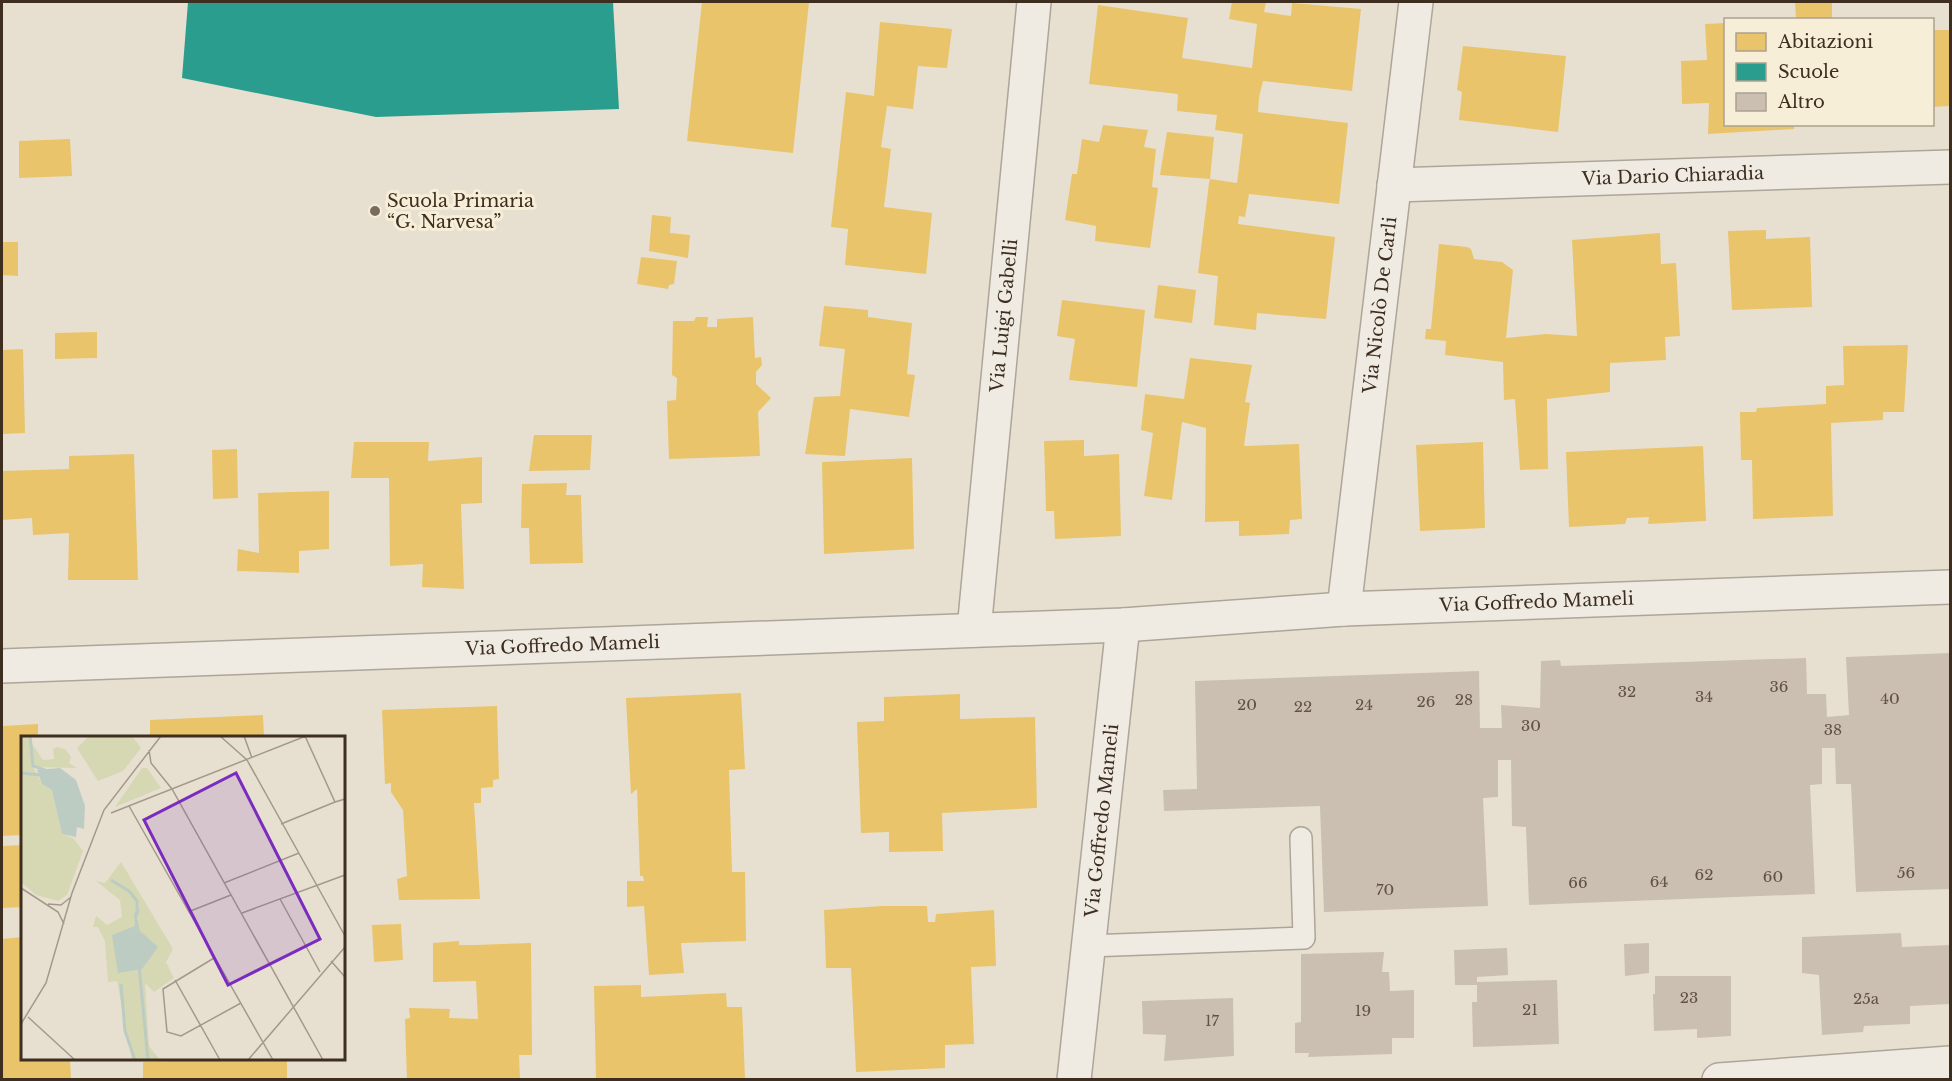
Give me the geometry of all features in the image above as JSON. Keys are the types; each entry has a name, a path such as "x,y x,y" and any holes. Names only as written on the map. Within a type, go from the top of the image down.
{"street":[{"name":"Via Luigi Gabelli","path":"974,630 1034,2"},
{"name":"Via Nicolò De Carli","path":"1344,609 1416,2"},
{"name":"Via Dario Chiaradia","path":"1394,185 1950,167"},
{"name":"Via Goffredo Mameli","path":"2,666 1123,625 1344,609 1950,587"},
{"name":"Via Goffredo Mameli","path":"1074,1080 1123,625"},
{"path":"1719,1080 1950,1064"}],"lane":[{"name":"Via Goffredo Mameli","path":"1088,946 1304,938 1301,838"}],"building: Abitazioni":[{"path":"702,2 809,2 793,153 687,141"},
{"path":"1232,2 1266,2 1264,12 1291,16 1292,3 1361,9 1352,91 1263,81 1259,97 1258,112 1348,123 1339,204 1249,194 1245,217 1239,216 1238,224 1335,237 1326,319 1257,313 1256,330 1214,325 1218,276 1198,273 1209,183 1210,179 1237,183 1243,134 1215,130 1217,115 1177,111 1178,94 1089,84 1098,5 1188,18 1182,58 1252,68 1257,24 1229,19"},
{"path":"1795,2 1832,2 1832,18 1796,18"},
{"path":"880,22 952,29 947,68 918,66 913,109 887,106 881,147 891,149 884,207 932,213 926,274 845,265 848,229 831,227 846,92 874,96"},
{"path":"1724,23 1724,126 1794,126 1794,129 1708,134 1709,103 1682,104 1681,61 1707,60 1705,24"},
{"path":"1934,30 1949,30 1950,106 1934,107"},
{"path":"1463,46 1566,56 1558,132 1459,120 1462,92 1457,90"},
{"path":"1103,125 1148,130 1144,147 1156,149 1152,187 1158,188 1150,248 1095,241 1096,226 1065,220 1072,174 1077,174 1082,139 1099,142"},
{"path":"1167,132 1214,137 1210,179 1160,175"},
{"path":"70,139 72,176 19,178 19,141"},
{"path":"652,215 671,217 670,233 690,235 688,258 649,251"},
{"path":"1766,230 1766,239 1810,237 1812,307 1732,310 1728,231"},
{"path":"1660,233 1661,264 1676,263 1680,336 1665,337 1666,360 1610,363 1610,392 1547,399 1548,469 1520,470 1515,399 1504,400 1503,362 1445,355 1446,341 1425,339 1426,329 1431,329 1439,244 1467,247 1471,249 1474,259 1502,262 1513,270 1506,338 1546,334 1577,336 1572,240"},
{"path":"2,242 18,242 18,276 2,275"},
{"path":"641,257 677,261 674,284 669,285 668,289 637,284"},
{"path":"1158,285 1196,290 1192,323 1154,318"},
{"path":"1062,300 1145,310 1137,387 1069,380 1075,339 1057,336"},
{"path":"824,306 868,310 868,317 912,323 907,374 915,375 909,417 850,409 845,456 805,454 814,397 840,396 845,349 819,346"},
{"path":"696,317 708,317 707,327 717,327 717,319 753,317 755,358 761,357 762,365 756,372 756,384 771,398 758,412 760,456 669,459 667,401 676,400 677,378 672,375 673,321 694,321"},
{"path":"97,332 97,358 55,359 55,333"},
{"path":"1908,345 1904,412 1883,412 1883,420 1831,423 1833,516 1753,519 1752,460 1741,460 1740,412 1756,412 1757,408 1826,404 1826,386 1844,385 1843,346"},
{"path":"23,349 25,433 2,434 2,350"},
{"path":"1190,358 1252,365 1245,402 1250,403 1244,446 1299,444 1302,519 1290,520 1289,534 1239,536 1239,521 1205,522 1206,428 1182,422 1172,500 1144,496 1153,433 1141,430 1145,394 1184,399"},
{"path":"534,435 592,435 590,470 529,471"},
{"path":"1084,440 1084,456 1119,454 1121,536 1055,539 1054,511 1046,511 1044,441"},
{"path":"354,442 429,442 428,461 482,457 482,503 461,504 464,589 422,587 423,564 390,566 389,478 351,478"},
{"path":"1483,442 1485,528 1420,531 1416,445"},
{"path":"1703,446 1706,521 1648,524 1649,517 1627,518 1625,524 1569,527 1566,452"},
{"path":"237,449 238,498 213,499 212,450"},
{"path":"134,454 138,580 68,580 69,533 33,535 32,518 2,520 2,471 69,469 69,456"},
{"path":"912,458 914,549 824,554 822,462"},
{"path":"567,483 566,495 581,495 583,563 530,564 529,528 521,528 522,484"},
{"path":"329,491 329,549 299,551 299,573 237,571 238,549 259,553 258,493"},
{"path":"741,693 745,769 729,770 732,872 745,872 746,941 681,943 684,973 649,975 644,906 627,907 627,881 644,881 643,876 640,876 637,789 631,794 626,698"},
{"path":"960,694 960,719 1035,717 1037,808 942,813 943,851 889,852 889,832 861,833 857,722 884,721 884,697"},
{"path":"497,706 499,779 493,780 493,787 481,788 481,803 474,803 480,899 399,900 397,879 407,876 403,810 391,792 391,783 385,784 382,710"},
{"path":"263,715 264,736 150,736 150,720"},
{"path":"38,724 38,736 21,736 21,835 2,836 2,726"},
{"path":"21,845 21,907 2,908 2,846"},
{"path":"927,906 928,922 935,922 936,914 994,910 996,966 971,967 974,1044 945,1045 945,1068 856,1072 851,968 826,968 824,910"},
{"path":"401,924 403,960 374,962 372,925"},
{"path":"21,937 21,1060 70,1060 71,1080 2,1080 2,939"},
{"path":"459,941 459,945 531,943 532,1055 519,1055 520,1080 407,1080 405,1019 410,1018 409,1008 450,1009 449,1018 478,1019 476,981 433,982 433,943"},
{"path":"641,985 641,997 726,993 727,1007 742,1007 745,1079 596,1080 594,986"},
{"path":"287,1060 287,1080 143,1080 143,1062"}],"building: Scuole":[{"path":"188,2 613,2 619,109 376,117 182,78"}],"building: Altro":[{"path":"1950,653 1950,889 1856,892 1851,784 1836,784 1835,748 1822,748 1822,784 1810,785 1815,894 1529,905 1526,827 1512,826 1511,760 1498,760 1498,797 1483,798 1488,906 1324,912 1320,806 1164,811 1163,790 1197,789 1195,681 1479,671 1480,728 1502,728 1501,705 1540,708 1541,661 1560,660 1561,666 1806,658 1807,694 1826,694 1827,717 1849,715 1846,657"},
{"path":"1901,933 1902,947 1950,945 1950,1004 1910,1006 1910,1024 1864,1026 1863,1032 1822,1035 1819,975 1802,973 1802,937"},
{"path":"1649,943 1649,973 1625,976 1624,944"},
{"path":"1507,948 1508,975 1477,977 1477,982 1557,980 1559,1044 1473,1047 1472,1002 1477,1002 1477,985 1455,985 1454,950"},
{"path":"1384,952 1382,972 1389,972 1390,991 1414,990 1414,1038 1392,1038 1392,1054 1308,1057 1309,1053 1295,1053 1295,1023 1301,1022 1301,954"},
{"path":"1655,976 1731,976 1731,1036 1697,1038 1697,1029 1654,1031"},
{"path":"1233,998 1234,1056 1164,1061 1166,1035 1143,1034 1142,1001"}],"place":[{"name":"Scuola Primaria “G. Narvesa”","path":"375,211"}]}
